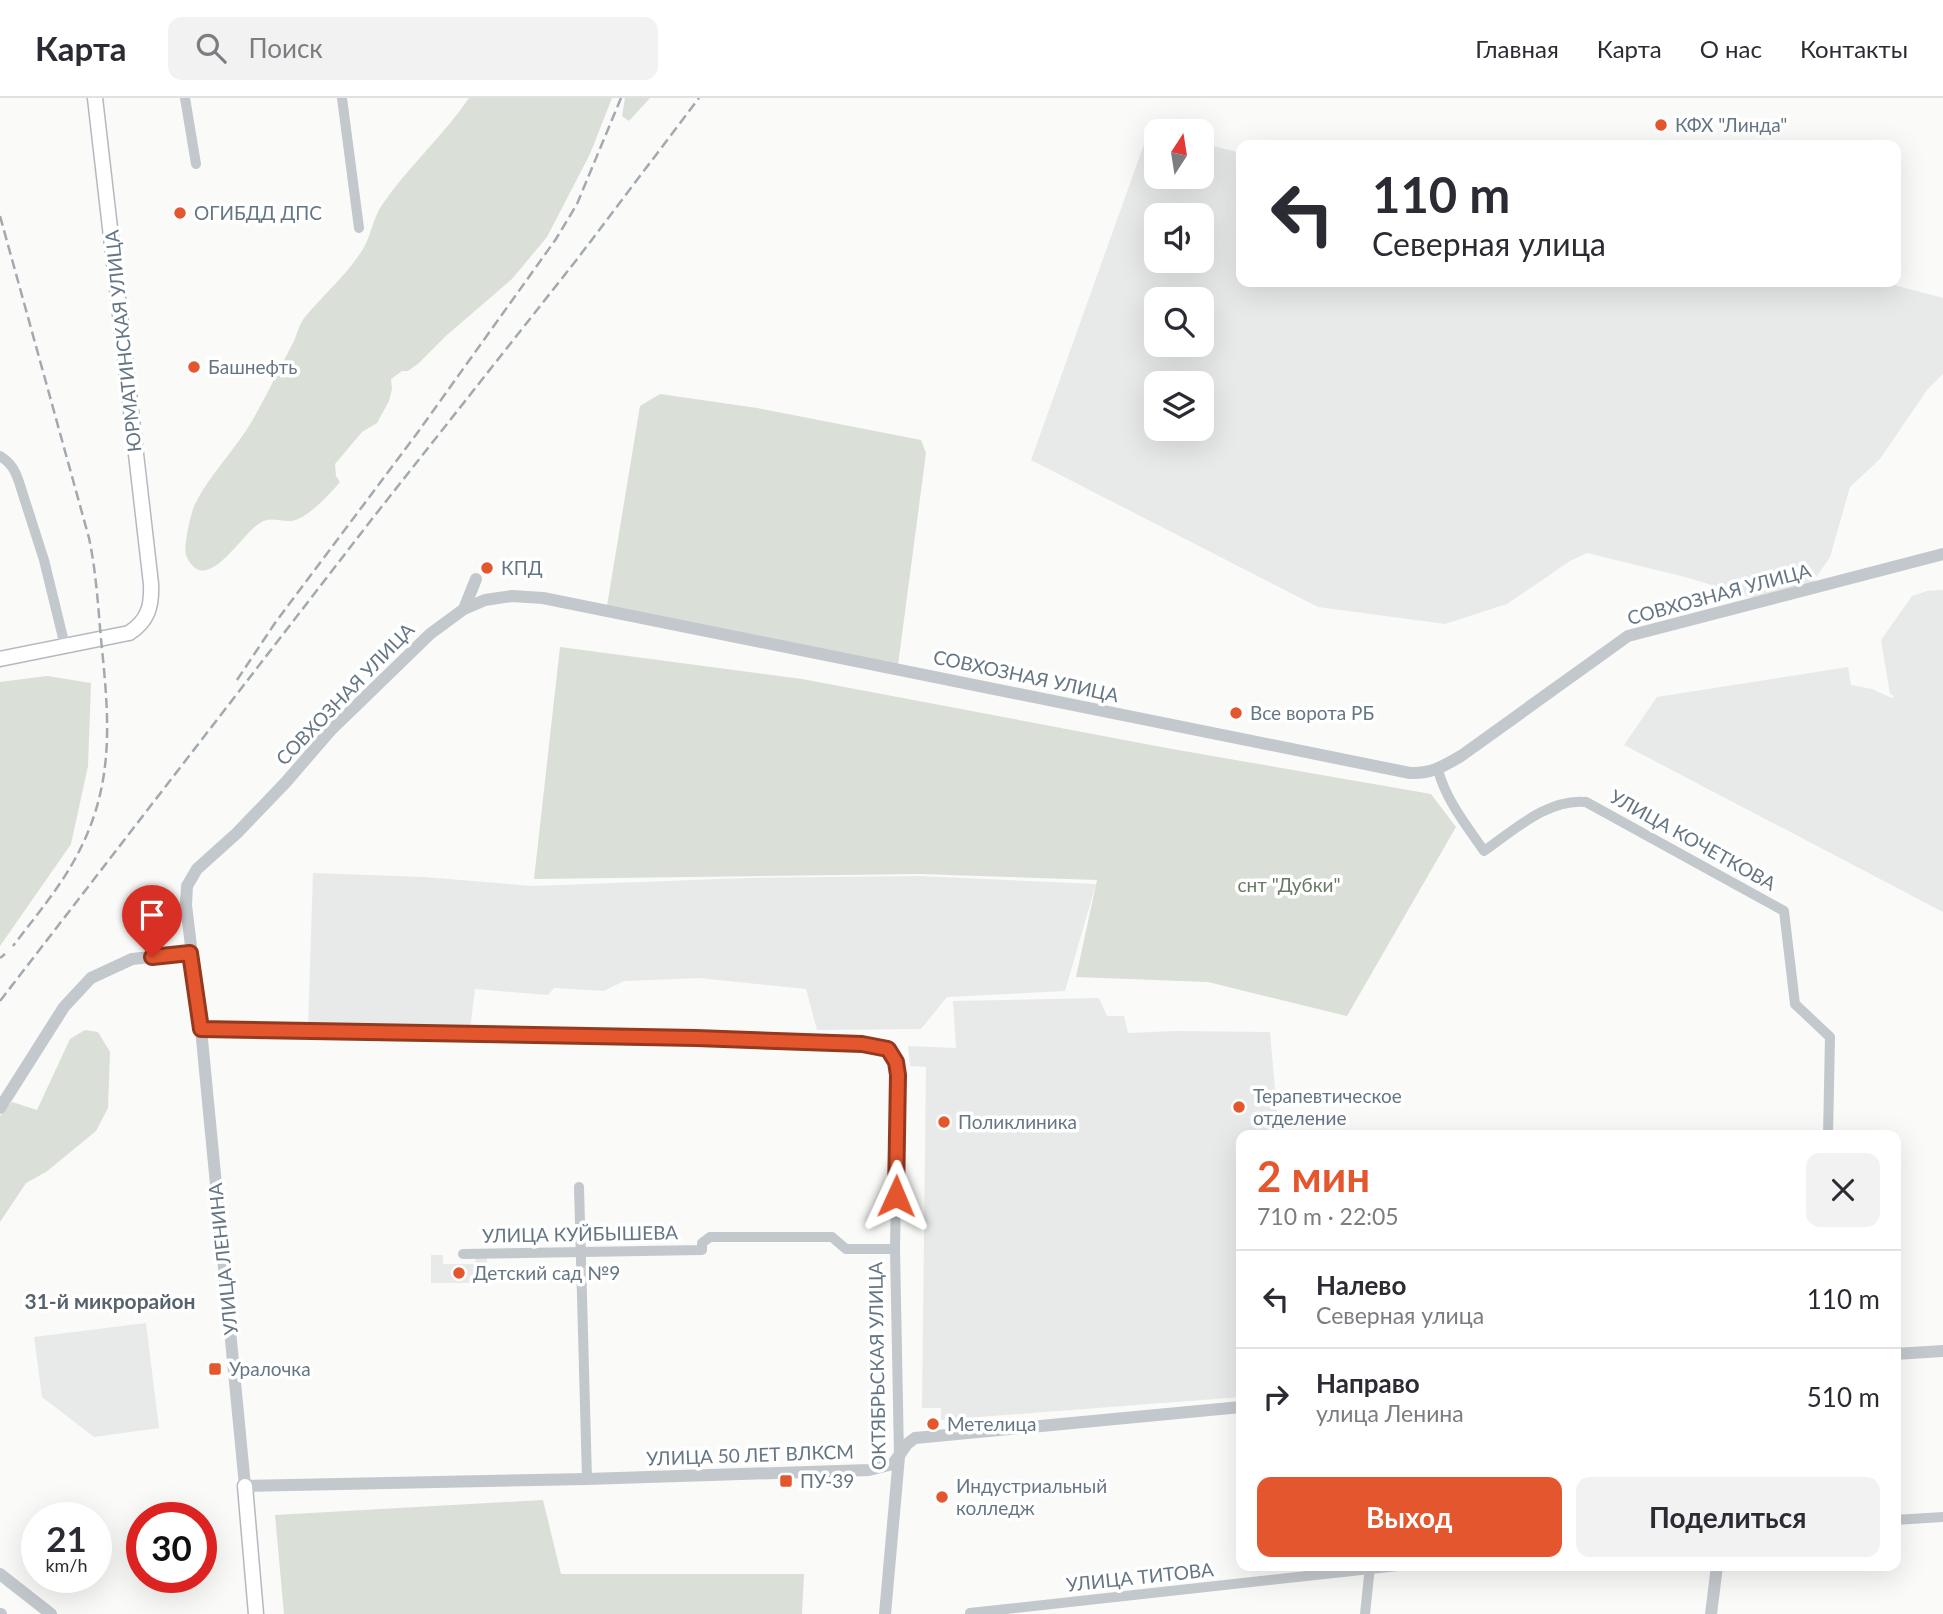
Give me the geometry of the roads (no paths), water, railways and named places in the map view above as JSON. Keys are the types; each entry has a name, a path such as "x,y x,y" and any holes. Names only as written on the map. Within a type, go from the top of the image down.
{"main road":[{"name":"ЮРМАТИНСКАЯ УЛИЦА","path":"0,659 129,633 145,620 150,609 151,584 95,98"},
{"name":"УЛИЦА ЛЕНИНА","path":"245,1486 256,1614"}],"street":[{"path":"185,98 196,164"},
{"path":"342,98 359,228"},
{"path":"0,456 15,470 44,559 65,646"},
{"name":"СОВХОЗНАЯ УЛИЦА","path":"186,905 187,886 203,863 237,833 330,731 403,658 464,609 500,597 543,598 1410,774 1425,774 1437,770 1544,698 1628,636 1694,621 1943,554"},
{"path":"464,609 476,579"},
{"name":"УЛИЦА КОЧЕТКОВА","path":"1437,770 1451,803 1484,850 1551,808 1574,800 1586,802 1784,911 1794,1004 1830,1038 1828,1130"},
{"name":"УЛИЦА ЛЕНИНА","path":"186,905 201,1029 245,1486"},
{"path":"0,1108 64,1007 91,978 132,959 190,953"},
{"name":"ОКТЯБРЬСКАЯ УЛИЦА","path":"201,1029 696,1038 862,1044 888,1049 896,1062 898,1075 895,1249 899,1456 886,1614"},
{"path":"579,1187 587,1479"},
{"name":"УЛИЦА КУЙБЫШЕВА","path":"463,1254 702,1250 705,1240 710,1237 832,1237 846,1249 895,1249"},
{"path":"1901,1354 1943,1351"},
{"name":"УЛИЦА 50 ЛЕТ ВЛКСМ","path":"245,1486 869,1470 893,1464 915,1438 1236,1407"},
{"path":"1901,1520 1943,1517"},
{"name":"УЛИЦА ТИТОВА","path":"970,1613 1343,1571"},
{"path":"1365,1614 1370,1571"},
{"path":"1710,1614 1716,1571"},
{"path":"0,1574 51,1614"}],"railway":[{"path":"237,680 275,623 418,432 556,239 577,204 621,98"},
{"path":"0,1001 372,519 578,258 699,98"},
{"path":"0,216 89,538 96,588 107,724 103,778 88,832 61,882 13,946"},
{"path":"0,958 5,954"}],"place":[{"name":"КФХ \"Линда\"","path":"1661,125"},
{"name":"ОГИБДД ДПС","path":"180,213"},
{"name":"Башнефть","path":"194,367"},
{"name":"КПД","path":"487,568"},
{"name":"Все ворота РБ","path":"1236,713"},
{"name":"Терапевтическое отделение","path":"1239,1107"},
{"name":"Поликлиника","path":"944,1122"},
{"name":"Детский сад №9","path":"459,1273"},
{"name":"Уралочка","path":"215,1369"},
{"name":"Метелица","path":"933,1424"},
{"name":"ПУ-39","path":"786,1481"},
{"name":"Индустриальный колледж","path":"942,1497"}],"district":[{"name":"31-й микрорайон","path":"110,1302"}],"park label":[{"name":"снт \"Дубки\"","path":"1289,885"}]}
